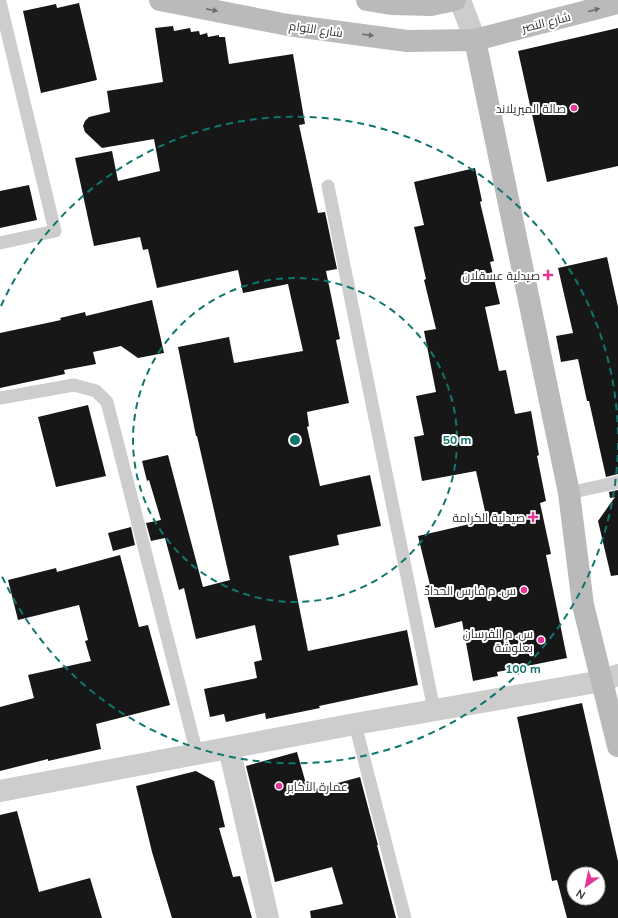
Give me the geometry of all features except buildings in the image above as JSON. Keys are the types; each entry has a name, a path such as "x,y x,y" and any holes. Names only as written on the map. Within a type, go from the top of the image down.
{"street":[{"name":"شارع التوام","path":"160,0 288,25 383,38 407,40 475,40"},
{"path":"367,0 391,4 431,5 455,0"},
{"path":"460,0 475,40 569,493 583,605 610,678 618,746"},
{"name":"شارع النصر","path":"475,40 618,3"},
{"path":"0,791 355,724 610,678"},
{"path":"229,748 268,918"}],"lane":[{"path":"0,2 55,231 0,243"},
{"path":"328,186 434,710"},
{"path":"0,398 74,385 96,391 107,402 197,754"},
{"path":"569,493 618,482"},
{"path":"355,724 405,918"}],"place":[{"name":"صالة الميريلاند","path":"574,108"},
{"name":"صيدلية عسقلان","path":"548,275"},
{"name":"صيدلية الكرامة","path":"533,517"},
{"name":"س. م فارس الحداد","path":"524,590"},
{"name":"س. م الفرسان بعلوشة","path":"541,640"},
{"name":"عمارة الأكابر","path":"279,786"}]}
